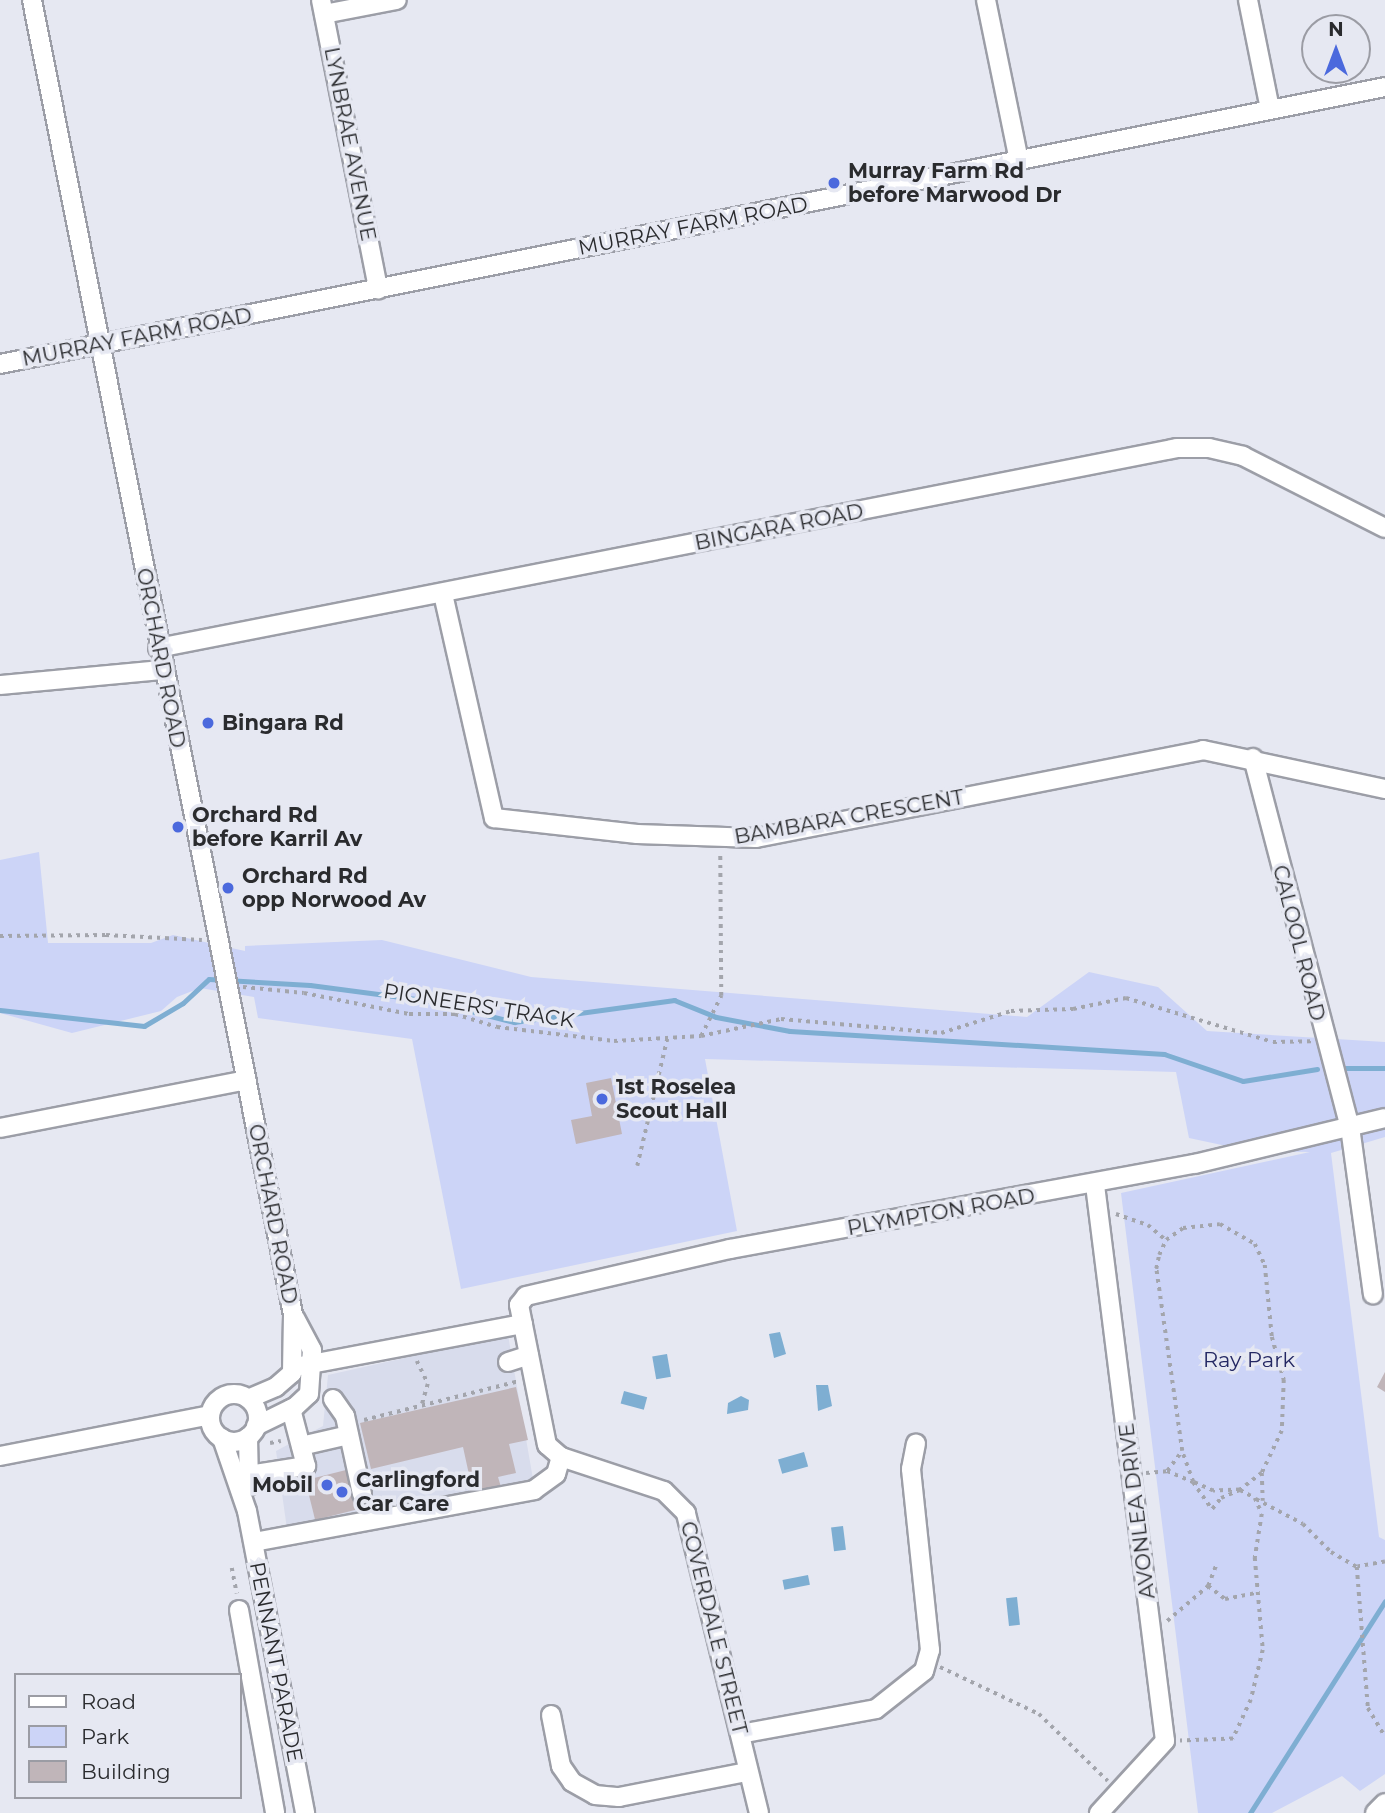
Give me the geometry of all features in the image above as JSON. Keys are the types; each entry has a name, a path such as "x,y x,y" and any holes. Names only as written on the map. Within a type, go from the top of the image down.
{"street":[{"name":"ORCHARD ROAD","path":"32,0 222,962 233,986 246,1080 309,1394"},
{"path":"322,7 397,0"},
{"path":"986,0 1019,161"},
{"path":"1248,0 1270,110"},
{"name":"LYNBRAE AVENUE","path":"322,7 378,289"},
{"name":"MURRAY FARM ROAD","path":"0,364 1385,87"},
{"name":"BINGARA ROAD","path":"158,648 1177,448 1209,448 1243,456 1385,528"},
{"name":"BAMBARA CRESCENT","path":"443,593 494,818 720,840 756,838 1203,750 1253,758 1385,789"},
{"path":"0,685 163,670"},
{"name":"CALOOL ROAD","path":"1253,758 1324,1040 1350,1127 1373,1294"},
{"path":"0,1128 246,1080"},
{"name":"PLYMPTON ROAD","path":"523,1324 519,1305 526,1296 730,1250 1095,1185 1385,1118"},
{"name":"AVONLEA DRIVE","path":"1095,1185 1165,1741"},
{"path":"254,1542 534,1490 556,1474 561,1457 547,1445 519,1359 523,1324 304,1365 288,1379 248,1399 228,1395 216,1402 210,1415 213,1429 222,1438 233,1442 291,1409 309,1394 338,1399 348,1430 362,1494"},
{"path":"248,1399 257,1411 252,1431"},
{"path":"249,1475 306,1466 291,1409"},
{"path":"0,1456 210,1415"},
{"path":"299,1441 348,1430"},
{"name":"PENNANT PARADE","path":"247,1511 252,1431"},
{"name":"PENNANT PARADE","path":"222,1438 247,1511 254,1542 305,1813"},
{"path":"740,1734 882,1707 920,1675 928,1661 911,1469 916,1443"},
{"name":"COVERDALE STREET","path":"561,1457 664,1491 682,1507 759,1813"},
{"path":"239,1610 275,1813"},
{"path":"551,1715 554,1748 561,1766 572,1782 595,1795 619,1797 747,1772"},
{"path":"1099,1813 1165,1741"},
{"path":"1375,1813 1385,1803"}],"path":[{"path":"701,1036 721,996 720,840"},
{"path":"0,936 201,940 222,962"},
{"name":"PIONEERS' TRACK","path":"233,986 304,993 409,1014 455,1014 497,1027 561,1036 667,1040 701,1036 780,1019 941,1034 1011,1011 1073,1009 1126,998 1273,1042 1324,1040"},
{"path":"637,1166 667,1040"},
{"path":"1098,1208 1149,1226 1166,1240"},
{"path":"1262,1474 1240,1490 1221,1498 1212,1509 1193,1482 1182,1451 1156,1269 1166,1240 1200,1223 1220,1224 1239,1231 1261,1256 1272,1337 1284,1380 1282,1431 1262,1474 1263,1501"},
{"path":"412,1356 424,1370 428,1384 422,1405"},
{"path":"348,1430 422,1405 524,1380 519,1359"},
{"path":"270,1443 299,1441"},
{"path":"1167,1471 1182,1451"},
{"path":"1133,1474 1167,1471 1213,1492 1240,1490 1303,1524 1332,1552 1357,1567 1385,1562"},
{"path":"1165,1741 1227,1742 1237,1733 1263,1650 1255,1558 1262,1514 1255,1498"},
{"path":"1152,1635 1208,1586 1217,1563"},
{"path":"1357,1567 1359,1631 1368,1708 1385,1736"},
{"path":"232,1568 239,1610"},
{"path":"1208,1586 1225,1599 1257,1592"},
{"path":"928,1661 1039,1714 1120,1793"}],"shaded area":[{"path":"780,1332 786,1354 774,1358 769,1334"},
{"path":"508,1335 533,1479 287,1529 276,1451 323,1426 328,1375"},
{"path":"667,1354 671,1377 656,1379 652,1357"},
{"path":"816,1385 828,1385 832,1406 818,1411"},
{"path":"624,1391 647,1397 644,1410 621,1404"},
{"path":"741,1396 749,1400 748,1410 727,1414 728,1403"},
{"path":"804,1452 808,1466 782,1474 778,1459"},
{"path":"843,1526 846,1550 834,1551 831,1527"},
{"path":"808,1575 810,1585 784,1590 782,1580"},
{"path":"1017,1597 1020,1625 1009,1626 1006,1598"}],"green space":[{"name":"Ray Park","path":"39,852 48,943 151,943 173,935 245,951 245,946 382,940 531,977 1027,1017 1089,972 1158,987 1207,1031 1385,1042 1385,1137 1331,1153 1379,1537 1385,1540 1385,1774 1360,1791 1342,1776 1272,1813 1198,1813 1121,1193 1310,1152 1250,1151 1189,1138 1176,1072 705,1059 737,1231 461,1289 412,1039 258,1018 254,997 200,988 177,997 161,1011 72,1033 0,1013 0,860"}],"building":[{"name":"1st Roselea Scout Hall","path":"611,1078 622,1134 576,1144 571,1120 592,1116 586,1083"},
{"path":"1385,1372 1385,1392 1377,1387"},
{"path":"516,1387 528,1440 509,1444 516,1473 498,1477 501,1487 473,1493 463,1447 371,1469 360,1423"},
{"path":"346,1470 356,1510 315,1520 305,1480"}],"waterway":[{"path":"0,1010 144,1026 183,1003 209,979 310,985 431,1001 514,1022 674,1000 716,1017 790,1031 1164,1054 1243,1081 1317,1069"},
{"path":"1343,1068 1385,1068"},
{"path":"1250,1813 1385,1601"}],"place":[{"name":"Murray Farm Rd before Marwood Dr","path":"834,183"},
{"name":"Bingara Rd","path":"208,723"},
{"name":"Orchard Rd before Karril Av","path":"178,827"},
{"name":"Orchard Rd opp Norwood Av","path":"228,888"},
{"name":"1st Roselea Scout Hall","path":"602,1099"},
{"name":"Mobil","path":"327,1485"},
{"name":"Carlingford Car Care","path":"342,1492"}]}
